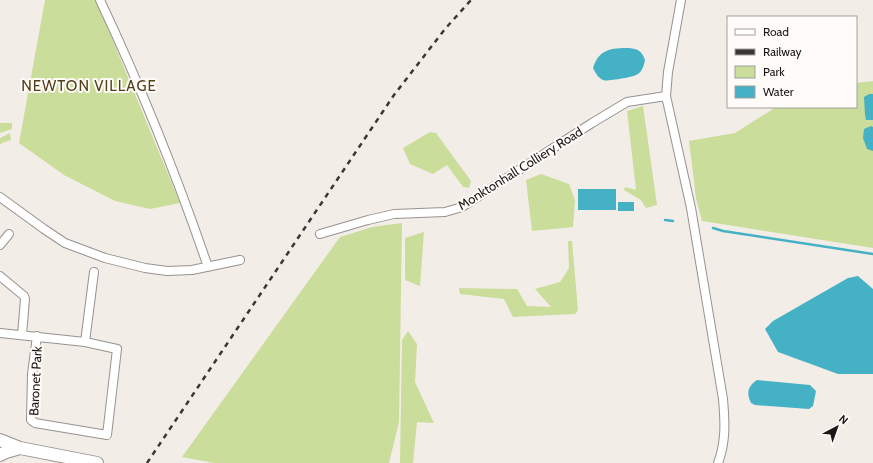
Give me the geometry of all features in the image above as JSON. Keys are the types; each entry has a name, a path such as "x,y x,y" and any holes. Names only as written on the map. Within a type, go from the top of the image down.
{"main road":[{"path":"0,440 20,448 97,463"},
{"path":"0,455 20,448"}],"street":[{"path":"100,0 157,128 208,267"},
{"path":"681,0 668,72 666,96 691,208 723,399 726,430 722,453 718,463"},
{"name":"Monktonhall Colliery Road","path":"320,234 394,214 445,212 462,207 627,102 666,96"},
{"path":"0,197 65,243 105,258 145,268 167,271 208,267 240,260"},
{"path":"0,246 9,234"},
{"path":"85,342 94,272"},
{"name":"Baronet Park","path":"0,276 24,296 22,335"},
{"name":"Baronet Park","path":"0,333 37,336 85,342 116,349 107,435 35,424 31,420 32,374 37,336"}],"green space":[{"path":"45,0 96,0 180,203 150,209 115,201 64,175 19,143"},
{"path":"873,81 873,248 702,221 696,198 689,141 735,133 774,108 857,108 857,83"},
{"path":"643,106 657,205 646,208 641,200 624,190 625,187 636,190 627,111"},
{"path":"0,123 12,123 12,129 0,133"},
{"path":"430,132 436,133 471,181 469,188 463,187 447,165 433,174 410,164 403,148"},
{"path":"10,133 11,140 0,145 0,138"},
{"path":"541,174 569,184 575,200 573,227 532,231 526,180"},
{"path":"402,223 399,422 389,463 214,463 182,457 340,237 372,227"},
{"path":"424,232 420,286 405,280 405,238"},
{"path":"568,241 572,241 578,310 575,314 513,317 504,299 460,294 459,288 517,289 527,306 551,307 535,289 560,282 569,268"},
{"path":"408,331 417,344 415,382 434,423 417,422 413,463 400,463 402,340"}],"water":[{"path":"629,48 639,51 644,57 644,64 640,73 630,77 609,80 603,80 598,76 593,68 602,53 611,49"},
{"path":"869,94 873,94 873,120 866,120 865,115 864,97"},
{"path":"871,126 873,127 873,151 867,149 863,138 864,129"},
{"path":"578,189 616,189 616,210 578,210"},
{"path":"618,202 634,202 634,211 618,211"},
{"path":"858,276 873,289 873,374 838,374 778,352 765,329 773,321 848,278"},
{"path":"757,380 810,385 816,391 813,406 809,409 755,405 751,403 748,393 750,387"}],"waterway":[{"path":"665,220 673,221"},
{"path":"713,228 723,231 873,254"}],"railway":[{"path":"147,463 394,95 445,29 471,0"}],"district":[{"name":"NEWTON VILLAGE","path":"89,86"}]}
